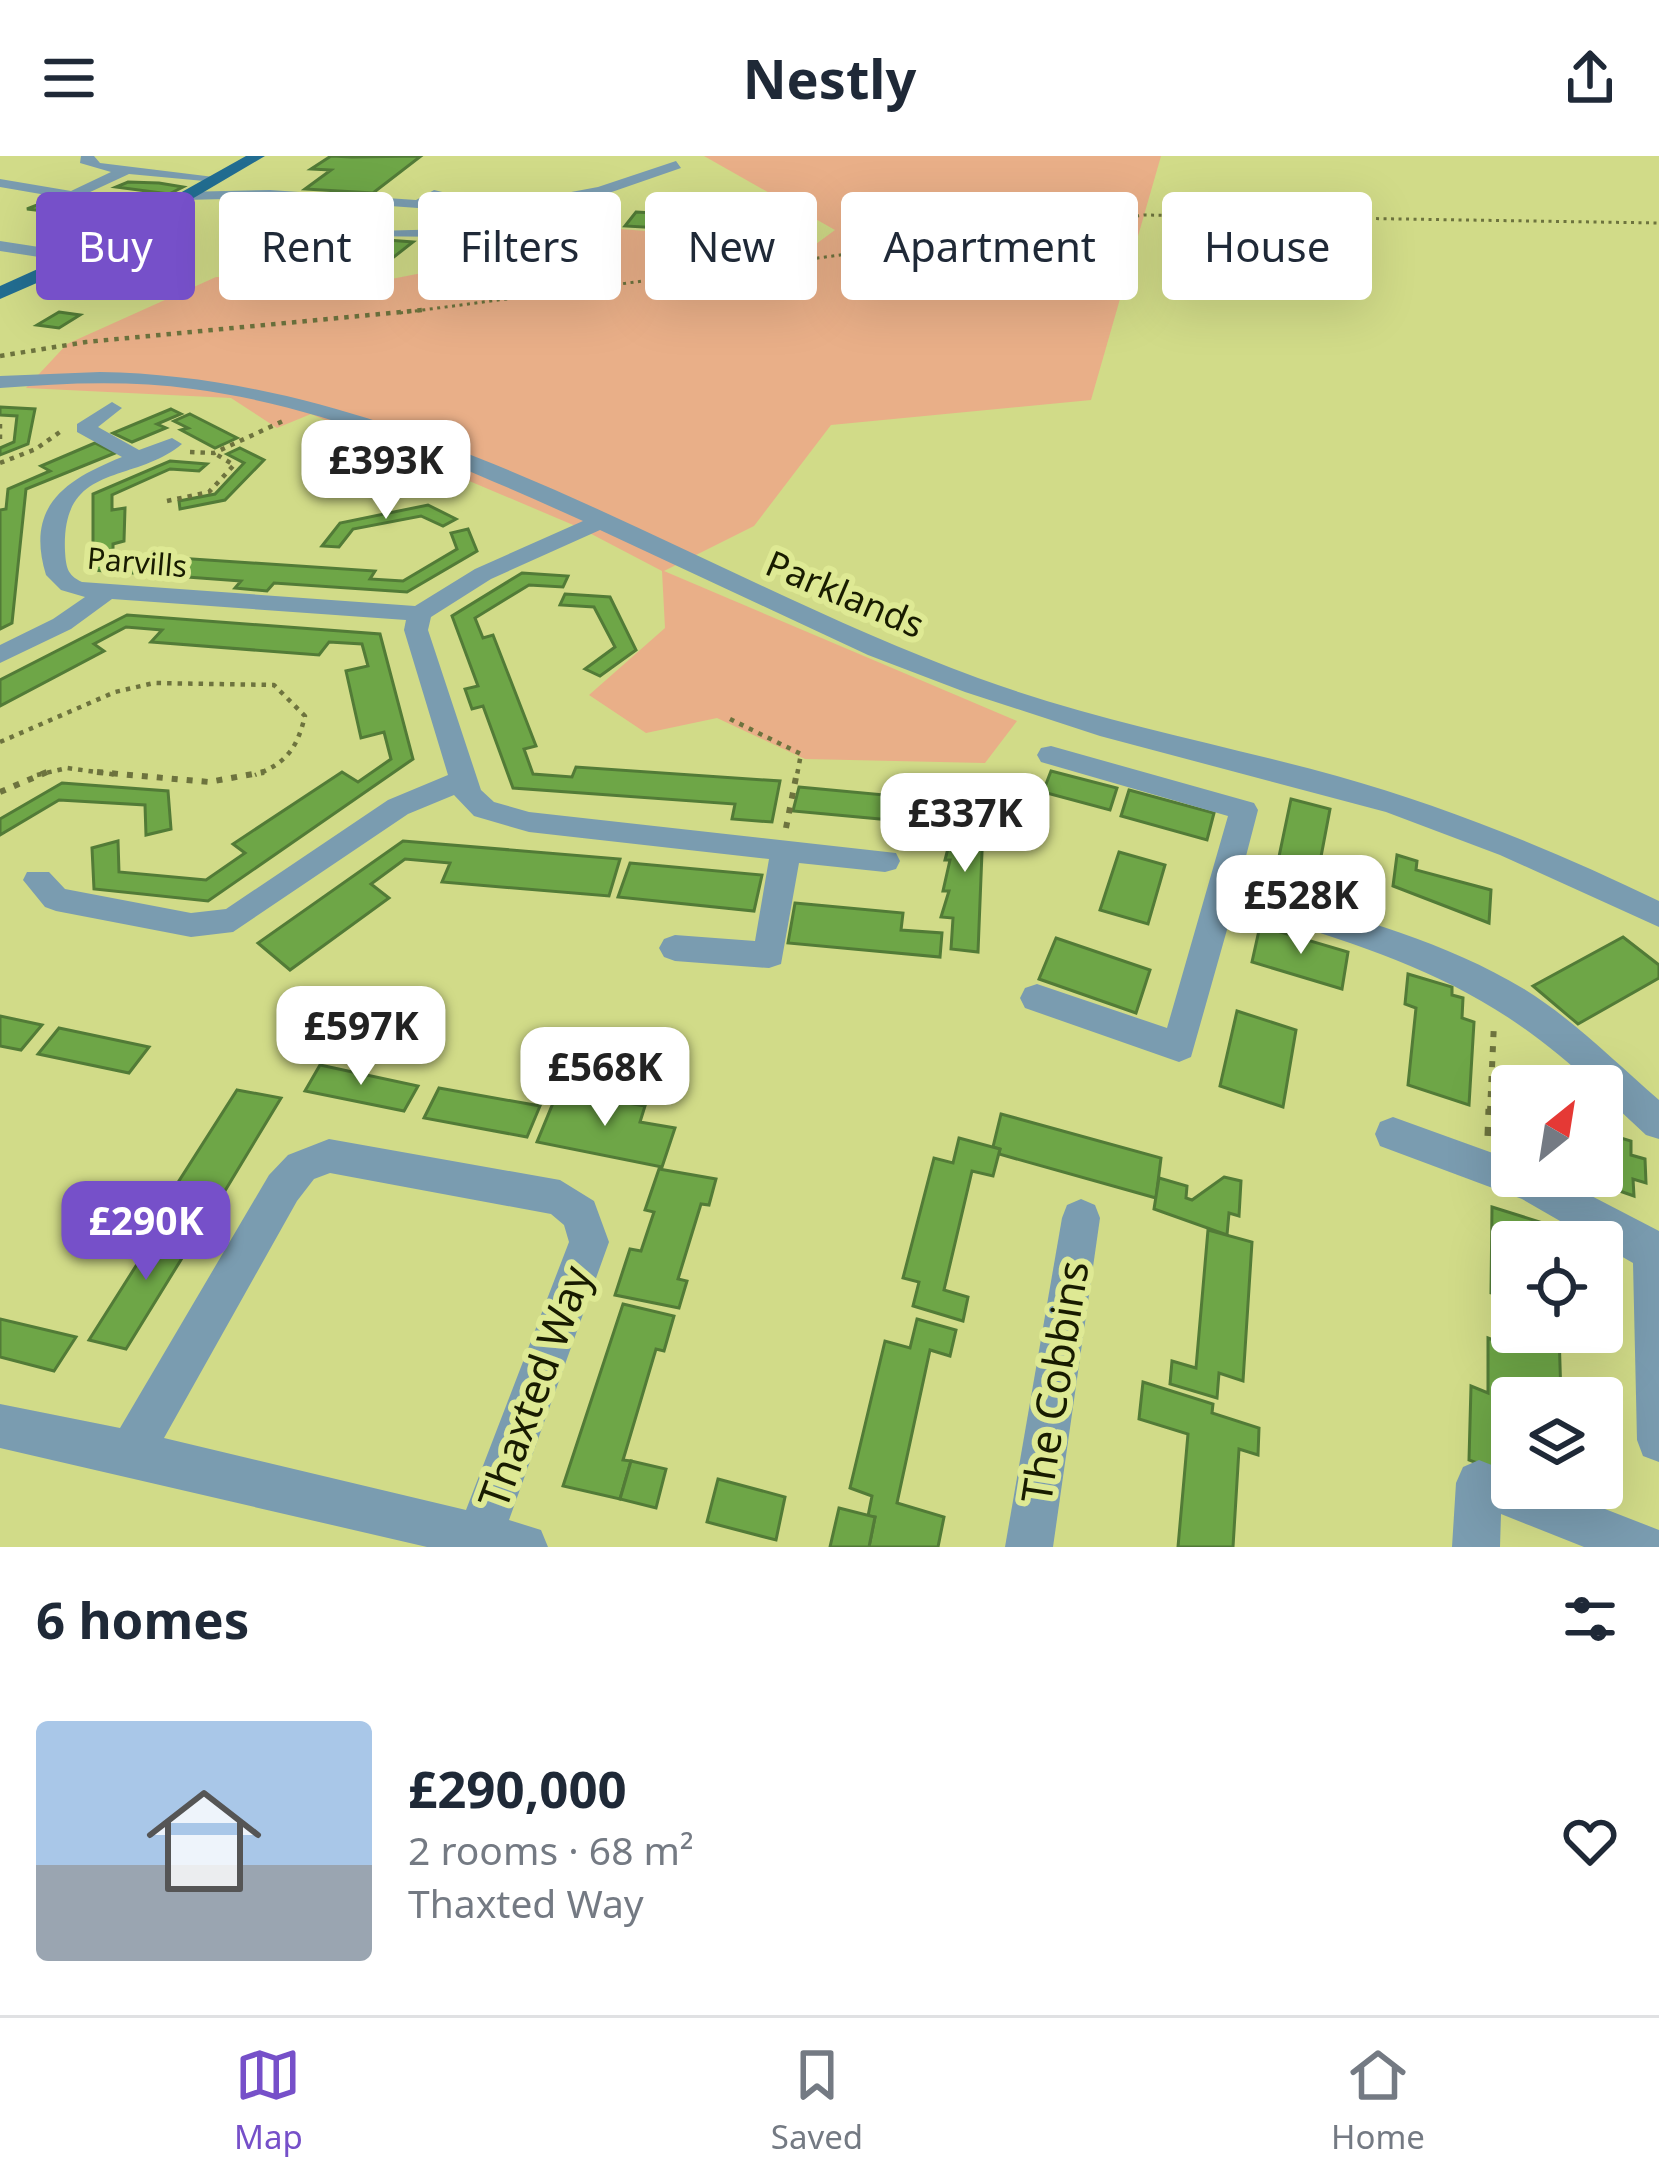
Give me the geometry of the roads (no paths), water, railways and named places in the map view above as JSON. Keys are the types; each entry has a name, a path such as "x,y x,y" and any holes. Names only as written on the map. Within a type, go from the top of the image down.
{"main road":[{"path":"191,192 257,156"},
{"path":"0,293 36,277"}],"street":[{"path":"88,156 89,164 125,171 215,178"},
{"path":"394,233 454,233 495,210 601,190 676,165"},
{"path":"80,192 125,171"},
{"path":"0,183 42,192"},
{"path":"0,246 36,252"},
{"name":"Parklands","path":"0,382 92,378 197,384 308,408 412,442 600,522 862,643 971,685 1148,741 1351,790 1439,818 1659,915"},
{"path":"112,408 84,428 139,458"},
{"name":"Parvills","path":"172,444 74,489 55,512 54,572 60,581 74,589 420,614"},
{"path":"600,522 483,574 420,614 416,630 468,795 484,809 506,818 884,861"},
{"path":"0,655 62,624 107,592"},
{"path":"1037,998 1179,1047 1244,810 1051,755"},
{"path":"38,880 56,899 191,925 232,920 398,807 462,780"},
{"path":"675,948 769,956 787,849"},
{"path":"1222,890 1427,957 1495,989 1541,1021 1659,1123"},
{"path":"1394,1134 1535,1186 1656,1252 1659,1440"},
{"name":"Thaxted Way","path":"0,1426 502,1541 589,1241 580,1214 560,1198 329,1156 301,1167 283,1188 131,1453"},
{"name":"The Cobbins","path":"1028,1547 1081,1218"},
{"path":"1476,1547 1479,1484 1645,1547"}]}
